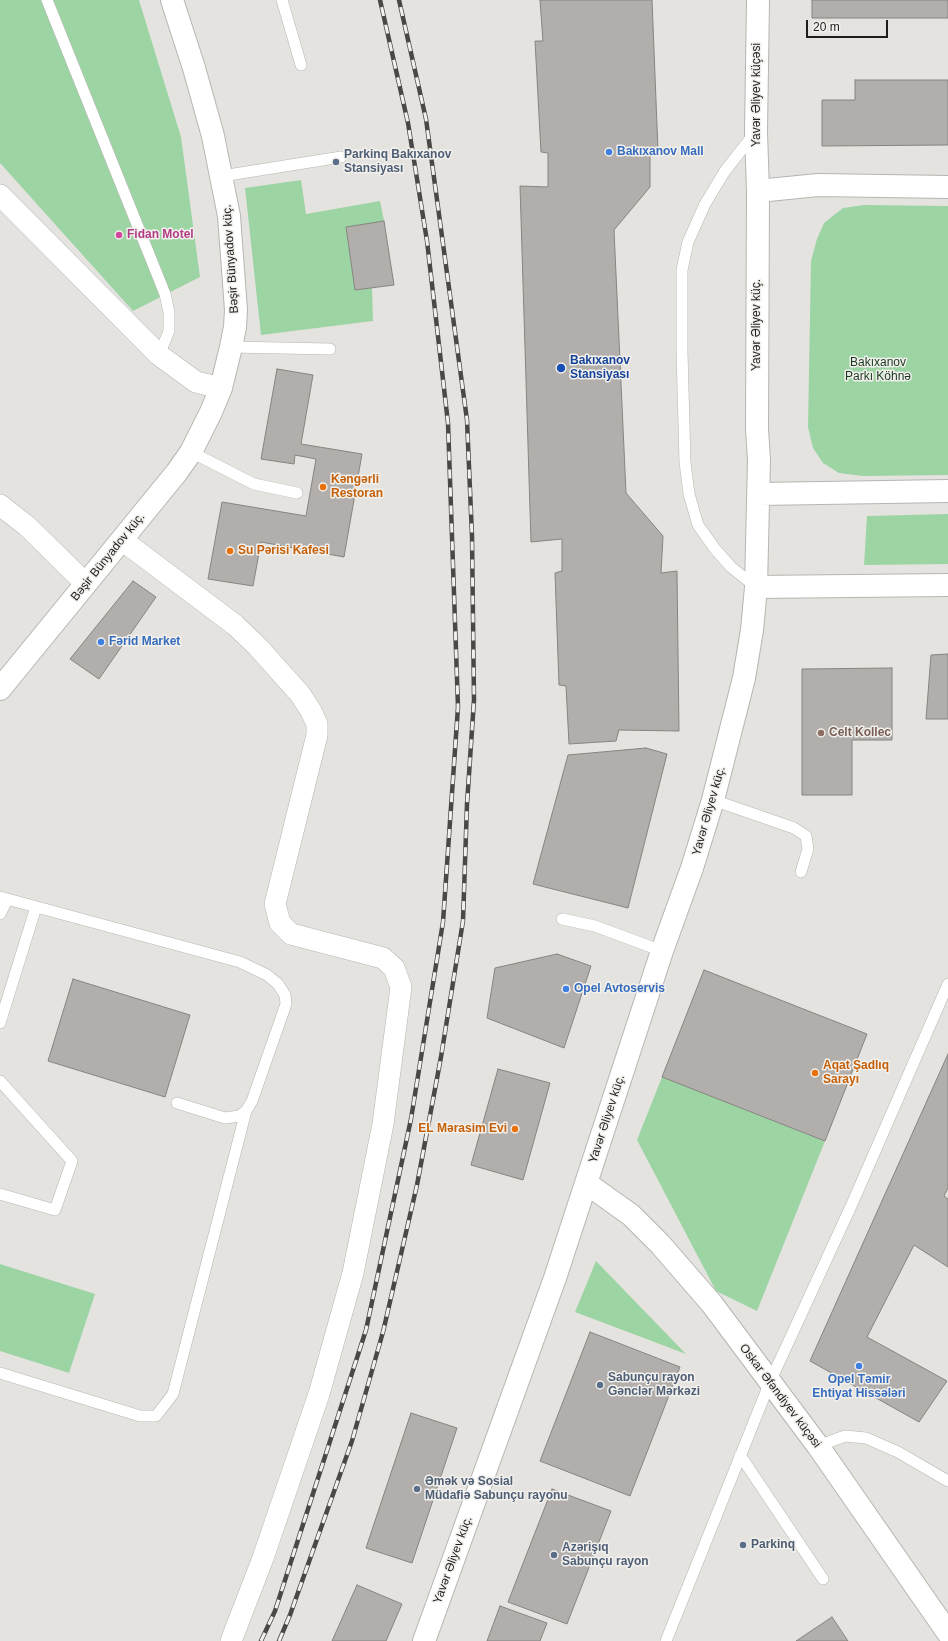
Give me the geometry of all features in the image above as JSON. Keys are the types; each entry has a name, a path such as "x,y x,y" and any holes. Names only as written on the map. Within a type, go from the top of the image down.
{"street":[{"name":"Yavər Əliyev küçəsi","path":"758,0 756,132 758,191"},
{"name":"Bəşir Bünyadov küç.","path":"0,689 122,540 191,452 221,388 235,327 235,286 229,216 213,136 175,1"},
{"path":"758,191 818,185 948,187"},
{"name":"Yavər Əliyev küç.","path":"424,1641 555,1278 662,951 692,868 713,800 744,678 751,638 756,587 759,494 757,429 758,191"},
{"path":"0,195 159,355 196,382 221,388"},
{"path":"759,494 843,494 948,491"},
{"path":"0,505 27,526 86,584"},
{"path":"122,540 235,625 267,657 300,694 311,711 317,724 317,735 275,904 280,923 291,934 383,958 394,968 401,987 383,1124 353,1273 319,1394 263,1558 231,1641"},
{"path":"756,587 948,585"},
{"name":"Oskar Əfəndiyev küçəsi","path":"586,1183 631,1215 660,1244 712,1304 818,1446 948,1632"}],"lane":[{"path":"47,0 165,294 169,312 169,331 159,355"},
{"path":"282,0 301,65"},
{"path":"756,132 725,171 705,204 688,242 682,270 682,352 685,462 689,494 698,525 715,549 730,567 756,587"},
{"path":"222,176 341,157"},
{"path":"231,347 330,348"},
{"path":"191,452 254,484 297,493"},
{"path":"713,800 794,828 806,836 808,849 801,872"},
{"path":"0,914 4,899 240,962 267,974 278,984 285,995 286,1004 252,1101 246,1111 173,1394 156,1416 140,1416 0,1373"},
{"path":"0,1021 36,907"},
{"path":"562,920 606,929 662,951"},
{"path":"666,1641 770,1382 852,1204 948,984"},
{"path":"0,1081 72,1161 55,1210 0,1194"},
{"path":"177,1103 225,1118 239,1116 246,1111"},
{"path":"818,1446 844,1436 866,1438 898,1452 948,1481"},
{"path":"740,1455 823,1579"}],"green space":[{"path":"0,0 139,0 181,137 200,277 133,311 0,163"},
{"path":"301,180 306,214 380,201 384,221 346,228 355,290 372,288 373,321 261,335 245,188"},
{"name":"Bakıxanov Parkı Köhnə","path":"864,205 948,206 948,475 863,476 839,473 823,463 813,448 808,427 811,261 817,239 824,223 843,208"},
{"path":"948,514 948,564 864,565 867,516"},
{"path":"662,1077 825,1141 757,1311 716,1291 637,1140"},
{"path":"596,1261 686,1354 575,1312"},
{"path":"0,1264 95,1294 69,1373 0,1351"}],"building":[{"path":"540,0 652,0 658,151 650,152 650,187 614,230 626,493 663,536 661,573 677,571 679,731 619,730 616,741 569,744 566,686 559,685 555,573 562,571 562,539 531,542 520,186 548,187 548,153 541,152 535,41 543,41"},
{"path":"812,0 948,0 948,18 812,18"},
{"path":"855,80 948,80 948,145 822,146 822,100 855,100"},
{"path":"384,221 394,285 355,290 346,227"},
{"path":"277,369 313,375 301,444 362,454 344,557 261,542 253,586 208,579 222,502 306,516 316,459 295,455 294,464 261,459"},
{"path":"133,581 156,597 99,679 70,659"},
{"path":"948,654 948,719 926,719 931,655"},
{"path":"892,668 892,740 852,740 852,795 802,795 802,669"},
{"path":"646,748 667,754 628,908 533,884 568,755"},
{"path":"557,954 591,966 564,1048 487,1018 495,968"},
{"path":"704,970 867,1034 825,1141 662,1077"},
{"path":"73,979 190,1015 165,1097 48,1061"},
{"path":"948,1054 948,1188 944,1196 948,1199 948,1267 914,1245 867,1337 947,1381 919,1422 810,1361"},
{"path":"498,1069 550,1083 523,1180 471,1165"},
{"path":"590,1332 680,1367 630,1496 540,1461"},
{"path":"411,1413 457,1428 412,1563 366,1548"},
{"path":"552,1489 611,1511 567,1624 508,1602"},
{"path":"357,1585 402,1604 386,1641 332,1641"},
{"path":"500,1606 547,1623 540,1641 487,1641"},
{"path":"832,1617 848,1641 796,1641"}],"railway":[{"path":"261,1641 275,1611 366,1330 411,1119 443,922 458,707 448,423 427,241 408,123 380,0"},
{"path":"279,1641 290,1615 352,1441 383,1332 417,1185 441,1057 463,921 467,804 474,700 472,536 467,420 426,119 399,0"}],"place":[{"name":"Bakıxanov Mall","path":"609,152"},
{"name":"Parkinq Bakıxanov Stansiyası","path":"336,162"},
{"name":"Fidan Motel","path":"119,235"},
{"name":"Bakıxanov Stansiyası","path":"561,368"},
{"name":"Kəngərli Restoran","path":"323,487"},
{"name":"Su Pərisi Kafesi","path":"230,551"},
{"name":"Fərid Market","path":"101,642"},
{"name":"Celt Kollec","path":"821,733"},
{"name":"Opel Avtoservis","path":"566,989"},
{"name":"Aqat Şadlıq Sarayı","path":"815,1073"},
{"name":"EL Mərasim Evi","path":"515,1129"},
{"name":"Opel Təmir Ehtiyat Hissələri","path":"859,1366"},
{"name":"Sabunçu rayon Gənclər Mərkəzi","path":"600,1385"},
{"name":"Əmək və Sosial Müdafiə Sabunçu rayonu","path":"417,1489"},
{"name":"Parkinq","path":"743,1545"},
{"name":"Azərişıq Sabunçu rayon","path":"554,1555"}]}
